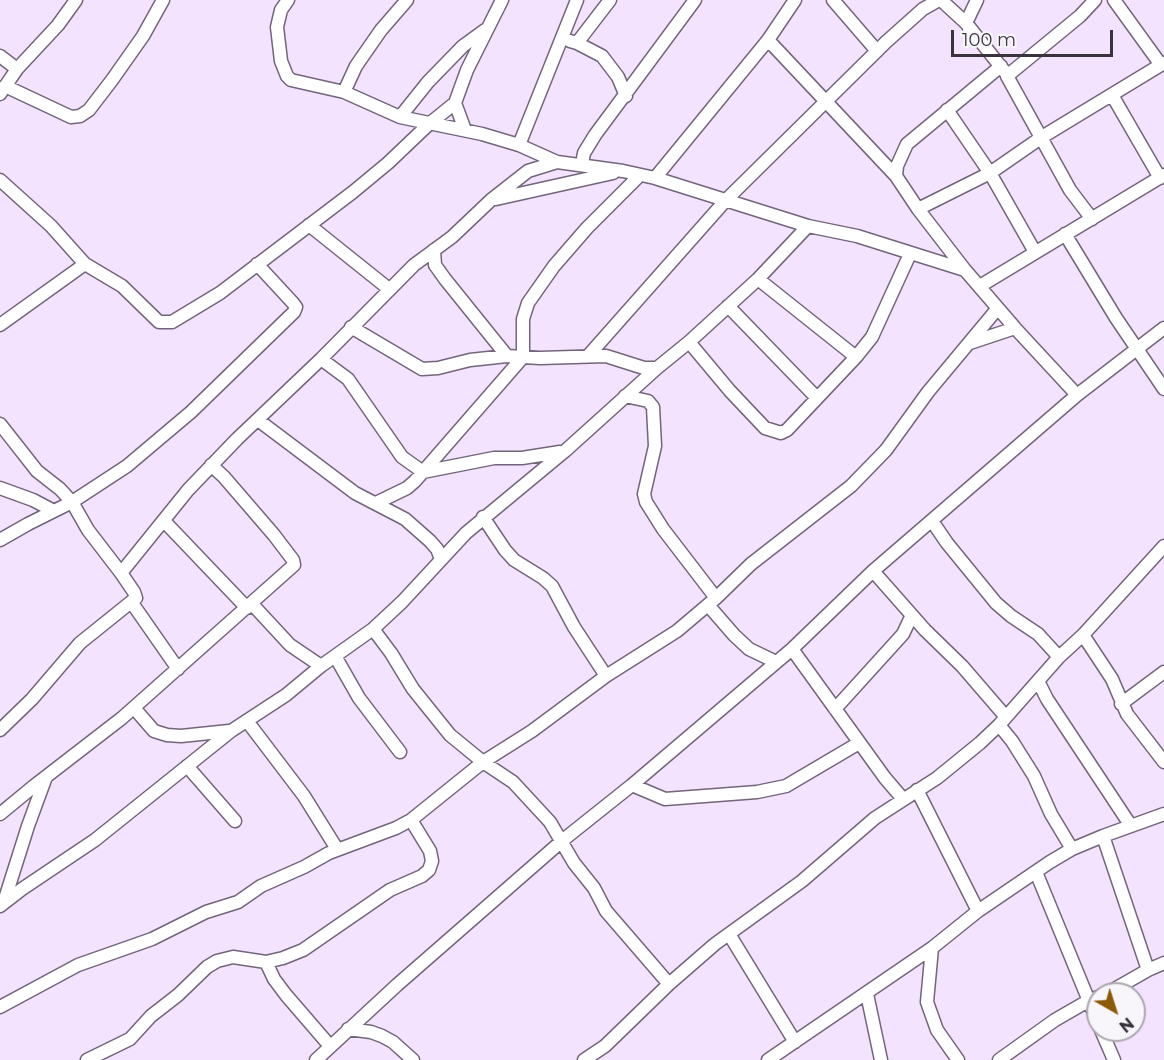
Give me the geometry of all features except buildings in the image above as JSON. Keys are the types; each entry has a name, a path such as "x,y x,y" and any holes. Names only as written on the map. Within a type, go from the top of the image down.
{"street":[{"path":"76,0 58,25 17,69 3,90 71,117 80,116 89,110 143,36 163,0"},
{"path":"288,0 277,27 281,61 291,80 344,92 400,117 429,124 443,124 519,145 557,162 582,164 655,178 808,226 840,232 965,270"},
{"path":"344,92 356,66 381,30 407,0"},
{"path":"0,180 51,226 85,264 122,286 151,316 165,323 181,318 258,264 376,173 455,103 461,84 502,0"},
{"path":"519,145 577,0"},
{"path":"577,43 610,0"},
{"path":"582,164 584,153 595,135 695,0"},
{"path":"655,178 768,40 795,0"},
{"path":"833,0 877,51"},
{"path":"588,356 726,200 877,51 924,9 940,0 966,23 1004,71 1070,190 1092,219"},
{"path":"966,23 977,0"},
{"path":"896,176 907,144 947,110 1080,16 1095,0"},
{"path":"918,209 990,173 1042,137 1163,64 1114,0"},
{"path":"400,117 428,82 463,46 486,30"},
{"path":"561,39 577,43 602,56 618,76 626,96"},
{"path":"768,40 896,176 965,270 1077,395"},
{"path":"0,56 17,69"},
{"path":"980,286 1162,176 1112,95"},
{"path":"455,103 465,130"},
{"path":"947,110 990,173 1035,252"},
{"path":"121,573 211,465 414,265 452,237 491,200 528,171 557,162"},
{"path":"491,200 623,171"},
{"path":"376,503 407,488 523,357 524,319 528,303 554,266 587,228 640,175"},
{"path":"309,225 389,289"},
{"path":"2,904 95,840 231,731 286,695 321,666 373,629 483,518 565,451 689,342 758,279 808,226"},
{"path":"1065,234 1116,318 1164,389"},
{"path":"434,250 435,265 507,356"},
{"path":"689,342 765,428 781,433 787,430 872,337 910,254"},
{"path":"0,325 85,264"},
{"path":"0,540 72,502 127,466 191,412 294,312 296,308 293,303 258,264"},
{"path":"758,279 856,357"},
{"path":"728,306 817,398"},
{"path":"0,1007 78,965 152,939 206,912 238,902 261,886 338,849 396,828 411,820 483,762 532,731 606,676 668,638 751,564 858,479 886,450 928,392 998,308"},
{"path":"351,327 422,369 507,356 606,356 644,368 657,368"},
{"path":"970,343 1015,328"},
{"path":"316,1060 562,840 632,785 792,649 873,571 1077,395 1164,328"},
{"path":"321,359 348,379 402,457 423,472 494,458 545,456 565,451"},
{"path":"625,396 648,401 654,411 655,446 644,495 646,502 734,635 749,649 776,662"},
{"path":"258,420 355,493 405,519 430,541 437,549 441,559"},
{"path":"0,423 37,471 72,502 88,530 121,573 136,598 80,643 32,699 0,730"},
{"path":"0,814 134,708 288,573 294,565 293,560 236,491 211,465"},
{"path":"0,488 54,511"},
{"path":"483,518 514,560 552,586 574,627 606,676"},
{"path":"164,520 290,645 321,666"},
{"path":"932,521 996,603 1038,634 1059,657"},
{"path":"584,1060 605,1046 669,984 729,934 802,880 875,818 959,760 1003,721 1059,657 1083,635 1164,546"},
{"path":"873,571 956,660 1003,721 1012,741 1034,776 1051,814 1072,849"},
{"path":"132,603 178,669"},
{"path":"835,709 903,634 912,615"},
{"path":"373,629 392,653 413,689 450,735 483,762 513,782 550,822 574,863 594,888 606,911 669,984"},
{"path":"1083,635 1112,679 1121,704 1164,762"},
{"path":"792,649 903,799"},
{"path":"335,656 359,698 400,752"},
{"path":"1121,704 1164,672"},
{"path":"1038,681 1047,699 1131,826"},
{"path":"134,708 154,731 166,735 181,736 231,731"},
{"path":"247,721 304,796 338,849"},
{"path":"632,785 665,799 757,792 786,786 859,742"},
{"path":"187,766 235,821"},
{"path":"2,904 47,776"},
{"path":"917,790 978,911"},
{"path":"768,1060 932,948 978,911 1072,849 1164,814"},
{"path":"87,1060 130,1039 151,1016 178,996 207,967 217,961 233,957 266,962 303,950 390,890 422,876 429,870 432,861 430,850 411,820"},
{"path":"1103,836 1148,970"},
{"path":"1036,872 1086,983"},
{"path":"729,934 795,1042"},
{"path":"932,948 927,1002 937,1030 958,1060"},
{"path":"266,962 274,979 286,995 330,1046"},
{"path":"1127,982 1164,963"},
{"path":"867,994 881,1060"},
{"path":"999,1060 1055,1020 1086,1003"},
{"path":"348,1029 382,1036 393,1042 413,1060"},
{"path":"1106,1042 1114,1060"}]}
